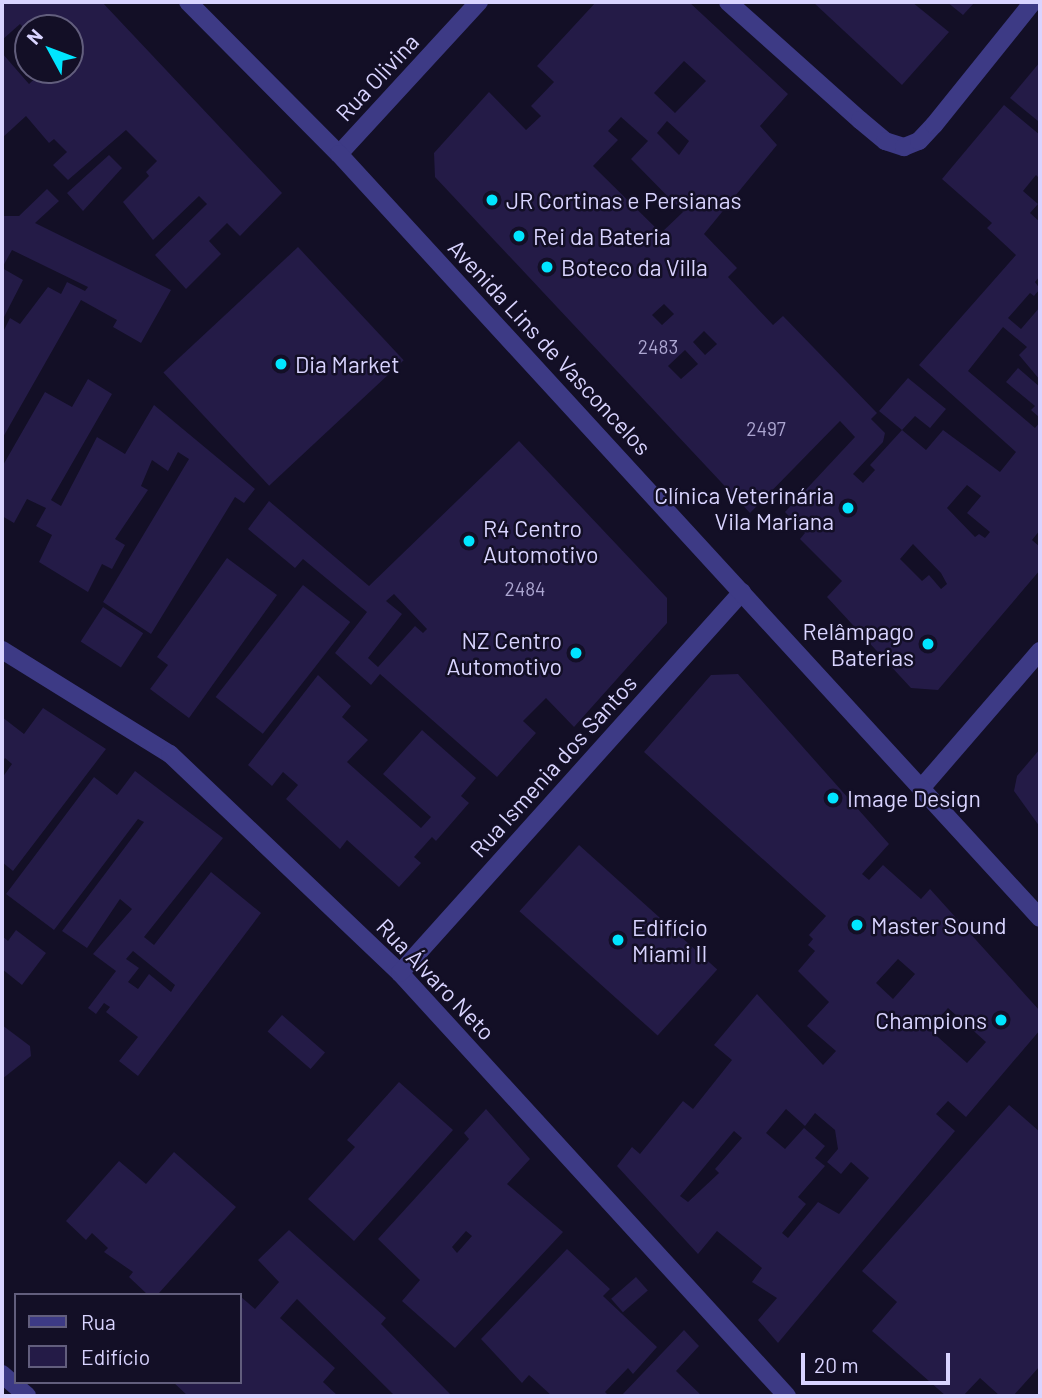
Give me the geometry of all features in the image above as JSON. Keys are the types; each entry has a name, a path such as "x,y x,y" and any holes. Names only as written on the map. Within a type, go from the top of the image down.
{"street":[{"name":"Avenida Lins de Vasconcelos","path":"188,2 339,154 923,786 1040,918"},
{"name":"Rua Olivina","path":"339,154 479,2"},
{"path":"728,2 885,141 904,147 919,141 934,125 1033,2"},
{"name":"Rua Ismenia dos Santos","path":"400,973 742,592"},
{"name":"Rua Álvaro Neto","path":"2,650 170,754 400,973 787,1396"},
{"path":"923,786 1040,651"},
{"path":"2,1374 27,1396"}],"building":[{"path":"2,2 102,2 282,193 240,236 227,223 209,241 221,254 186,289 155,255 207,204 199,196 153,240 123,202 149,176 146,172 157,161 126,130 68,180 53,165 67,152 54,139 49,143 26,116 2,138 2,53 14,67 14,84 84,84 84,14 14,14 14,29 2,40"},
{"path":"596,2 689,2 788,94 760,126 777,145 704,234 737,268 728,277 773,325 783,316 877,413 871,419 885,433 883,442 853,474 863,483 875,470 870,465 902,430 926,450 943,430 1000,472 1016,452 919,365 1016,255 987,228 992,223 942,179 1004,105 1040,135 1040,179 1036,175 1023,191 1038,204 1030,213 1040,222 1040,276 1035,282 1040,289 1034,296 1030,293 1008,318 1021,329 1040,307 1040,380 1019,355 1027,347 1003,327 968,371 1035,428 1040,422 1040,530 1032,540 1040,547 1040,570 938,690 911,688 827,597 842,581 800,539 805,533 785,512 855,437 840,421 750,513 435,177 434,153 489,92 526,130 541,116 531,106 554,82 537,66","holes":["684,61 706,81 675,113 654,93","621,117 648,141 631,159 683,212 661,233 593,166 618,140 608,131","667,121 689,141 679,155 657,133","664,304 674,314 662,325 652,315","704,331 717,344 705,355 693,342","685,350 698,364 681,379 668,366","967,485 981,496 967,513 990,532 985,538 979,534 975,537 947,508","913,544 941,573 947,584 941,589 929,575 922,581 900,559"]},
{"path":"813,2 912,2 949,32 902,85"},
{"path":"947,2 975,2 963,15"},
{"path":"1040,62 1040,118 1038,121 1010,98"},
{"path":"109,155 122,168 83,211 67,193"},
{"path":"47,189 59,201 35,223 171,290 141,343 113,327 117,320 81,300 2,439 2,334 10,318 20,324 48,287 61,294 67,282 85,291 88,287 12,250 2,268 2,216 19,216"},
{"name":"Dia Market","path":"298,247 404,360 269,486 163,372"},
{"path":"2,268 23,280 2,321"},
{"path":"1018,368 1040,387 1040,418 1031,410 1035,406 1006,382"},
{"path":"908,378 946,409 930,428 915,416 902,430 879,411"},
{"path":"88,379 112,394 51,500 61,506 97,437 125,454 154,405 255,489 244,503 235,497 151,634 103,602 189,459 178,452 168,471 152,460 141,486 148,490 115,539 125,545 112,569 102,564 88,592 39,562 52,535 36,526 46,508 27,499 14,523 2,516 2,467 45,392 72,407"},
{"path":"519,441 667,598 667,623 574,727 546,698 523,721 536,733 497,777 380,674 371,685 335,653 367,612 303,559 295,568 248,529 269,501 369,586","holes":["394,594 427,629 423,633 415,626 378,667 368,658 402,614 386,601"]},
{"path":"227,558 277,595 189,718 150,689 168,665 157,657"},
{"path":"303,585 350,622 263,734 216,697"},
{"path":"103,607 143,633 121,668 81,641"},
{"path":"738,674 889,844 862,874 869,880 883,865 921,899 930,889 1040,1011 1040,1030 966,1117 948,1101 936,1114 955,1131 778,1343 758,1320 777,1298 752,1282 762,1268 717,1231 698,1254 617,1166 632,1147 640,1154 683,1101 693,1109 732,1060 714,1045 757,994 823,1065 836,1051 807,1026 829,1002 798,971 815,951 808,945 813,939 809,935 826,916 644,752 711,675","holes":["898,959 915,974 893,999 876,983","948,1008 986,1042 967,1063 929,1029","786,1109 805,1126 815,1113 835,1130 838,1149 827,1162 841,1174 851,1162 869,1178 839,1214 818,1202 788,1238 782,1233 806,1204 798,1197 825,1166 815,1158 825,1146 804,1128 785,1149 766,1133","734,1131 742,1138 715,1169 719,1173 688,1202 680,1196"]},
{"path":"318,675 351,706 342,717 368,740 347,762 421,828 431,817 383,774 422,730 476,778 461,796 469,803 436,841 432,837 414,857 421,863 399,887 347,840 340,849 286,799 298,785 283,772 272,786 248,765"},
{"path":"43,708 106,749 13,871 2,862 2,778 12,764 5,758 2,763 2,717 24,734"},
{"path":"1040,749 1040,827 1014,791 1017,776"},
{"path":"135,771 223,838 144,937 154,945 211,872 261,913 138,1076 119,1061 138,1037 106,1012 110,1007 104,1003 96,1014 88,1008 116,971 93,954 132,909 120,899 87,948 62,931 144,822 138,819 54,930 6,894 94,777 117,795","holes":["133,951 175,985 171,992 149,974 138,989 128,982 139,968 126,959"]},
{"name":"Edifício Miami II","path":"579,845 717,969 658,1036 519,911"},
{"path":"16,930 46,953 22,985 2,969 2,936 8,941"},
{"path":"282,1015 325,1052 311,1069 268,1032"},
{"path":"2,1025 30,1046 31,1056 2,1079"},
{"path":"399,1082 453,1130 354,1241 308,1199 355,1147 347,1140"},
{"path":"1009,1105 1040,1132 1040,1366 1013,1396 1000,1396 980,1378 963,1396 946,1396 872,1331 897,1302 862,1271"},
{"path":"486,1109 530,1159 507,1184 563,1232 455,1348 402,1301 420,1280 378,1239 469,1139 464,1133","holes":["466,1231 472,1236 457,1253 452,1247"]},
{"path":"174,1152 236,1207 159,1293 146,1293 129,1277 133,1272 104,1252 108,1248 92,1233 86,1240 66,1221 119,1161 146,1184"},
{"path":"289,1230 386,1318 381,1324 452,1396 395,1396 297,1299 280,1318 335,1368 323,1382 338,1396 188,1396 175,1384 242,1384 242,1298 255,1309 279,1282 258,1260"},
{"path":"567,1249 610,1289 603,1296 657,1347 633,1374 628,1368 605,1392 609,1396 552,1396 529,1375 522,1383 481,1339"},
{"path":"636,1277 648,1291 623,1312 611,1299"},
{"path":"684,1330 699,1346 676,1371 702,1396 621,1396"}],"place":[{"name":"JR Cortinas e Persianas","path":"492,200"},
{"name":"Rei da Bateria","path":"519,236"},
{"name":"Boteco da Villa","path":"547,267"},
{"name":"Dia Market","path":"281,364"},
{"name":"Clínica Veterinária Vila Mariana","path":"848,508"},
{"name":"R4 Centro Automotivo","path":"469,541"},
{"name":"Relâmpago Baterias","path":"928,644"},
{"name":"NZ Centro Automotivo","path":"576,653"},
{"name":"Image Design","path":"833,798"},
{"name":"Master Sound","path":"857,925"},
{"name":"Edifício Miami II","path":"618,940"},
{"name":"Champions","path":"1001,1020"}]}
